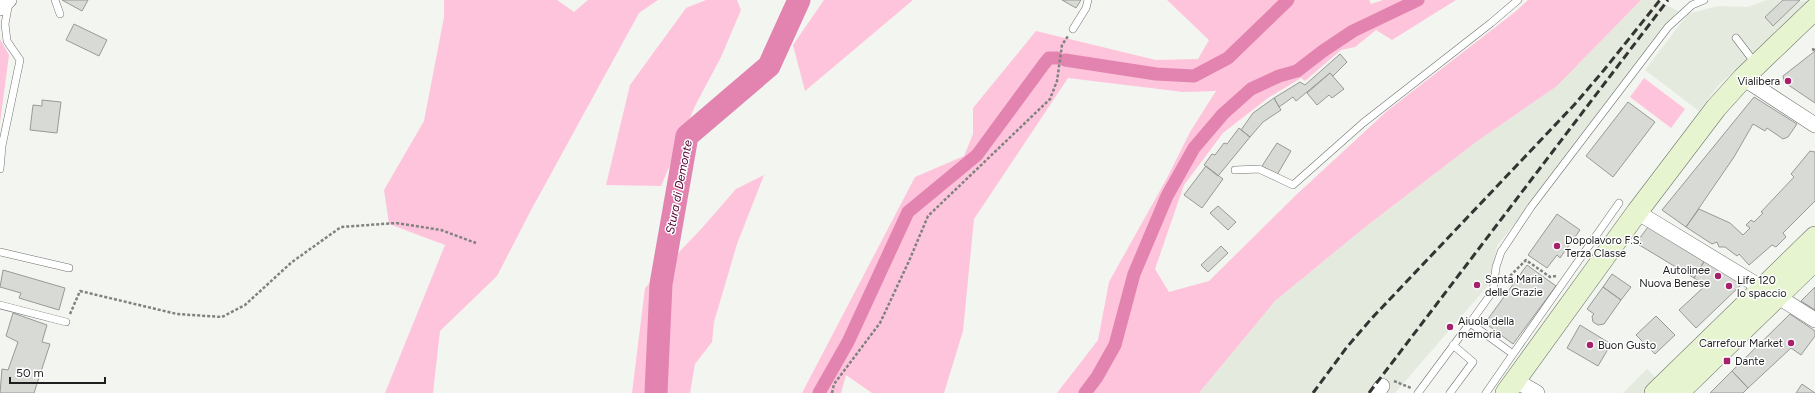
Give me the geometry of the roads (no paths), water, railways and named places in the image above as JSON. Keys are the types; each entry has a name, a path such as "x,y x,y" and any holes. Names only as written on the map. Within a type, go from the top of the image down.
{"street":[{"path":"0,8 10,0"},
{"path":"1537,393 1511,386 1628,208 1716,108 1750,72 1815,9"},
{"path":"1750,72 1815,125"},
{"path":"1628,208 1815,320"},
{"path":"1678,393 1769,292 1815,236"},
{"path":"1656,393 1769,292 1815,260"}],"lane":[{"path":"0,169 2,146 20,60 7,40 5,24 10,0"},
{"path":"55,0 60,14"},
{"path":"1073,29 1086,8 1088,0"},
{"path":"1235,170 1259,169 1293,185 1363,123 1491,24 1518,0"},
{"path":"1419,391 1493,291 1496,266 1502,252 1531,207 1668,27 1692,5 1704,0"},
{"path":"1736,38 1750,72"},
{"path":"1486,393 1513,354 1628,208"},
{"path":"0,252 69,268"},
{"path":"0,305 66,322"},
{"path":"1470,323 1513,354"},
{"path":"1450,393 1473,362 1453,345"}],"waterway":[{"name":"Stura di Demonte","path":"656,393 661,284 687,136 769,66 799,0"},
{"path":"1065,60 1156,74 1194,76 1228,58 1288,0"},
{"path":"1085,393 1097,377 1115,345 1134,274 1167,196 1194,148 1223,114 1251,89 1279,76 1297,71 1353,31 1418,0"},
{"path":"819,393 848,342 908,212 977,155 1044,64 1049,58 1057,58"}],"railway":[{"path":"1313,393 1347,347 1372,318 1575,104 1660,0"},
{"path":"1369,393 1668,0"}],"place":[{"name":"Vialibera","path":"1788,81"},
{"name":"Dopolavoro F.S. Terza Classe","path":"1557,246"},
{"name":"Autolinee Nuova Benese","path":"1718,276"},
{"name":"Santa Maria delle Grazie","path":"1477,285"},
{"name":"Life 120 lo spaccio","path":"1729,286"},
{"name":"Aiuola della memoria","path":"1450,327"},
{"name":"Carrefour Market","path":"1791,343"},
{"name":"Buon Gusto","path":"1590,345"},
{"name":"Dante","path":"1727,361"}]}
